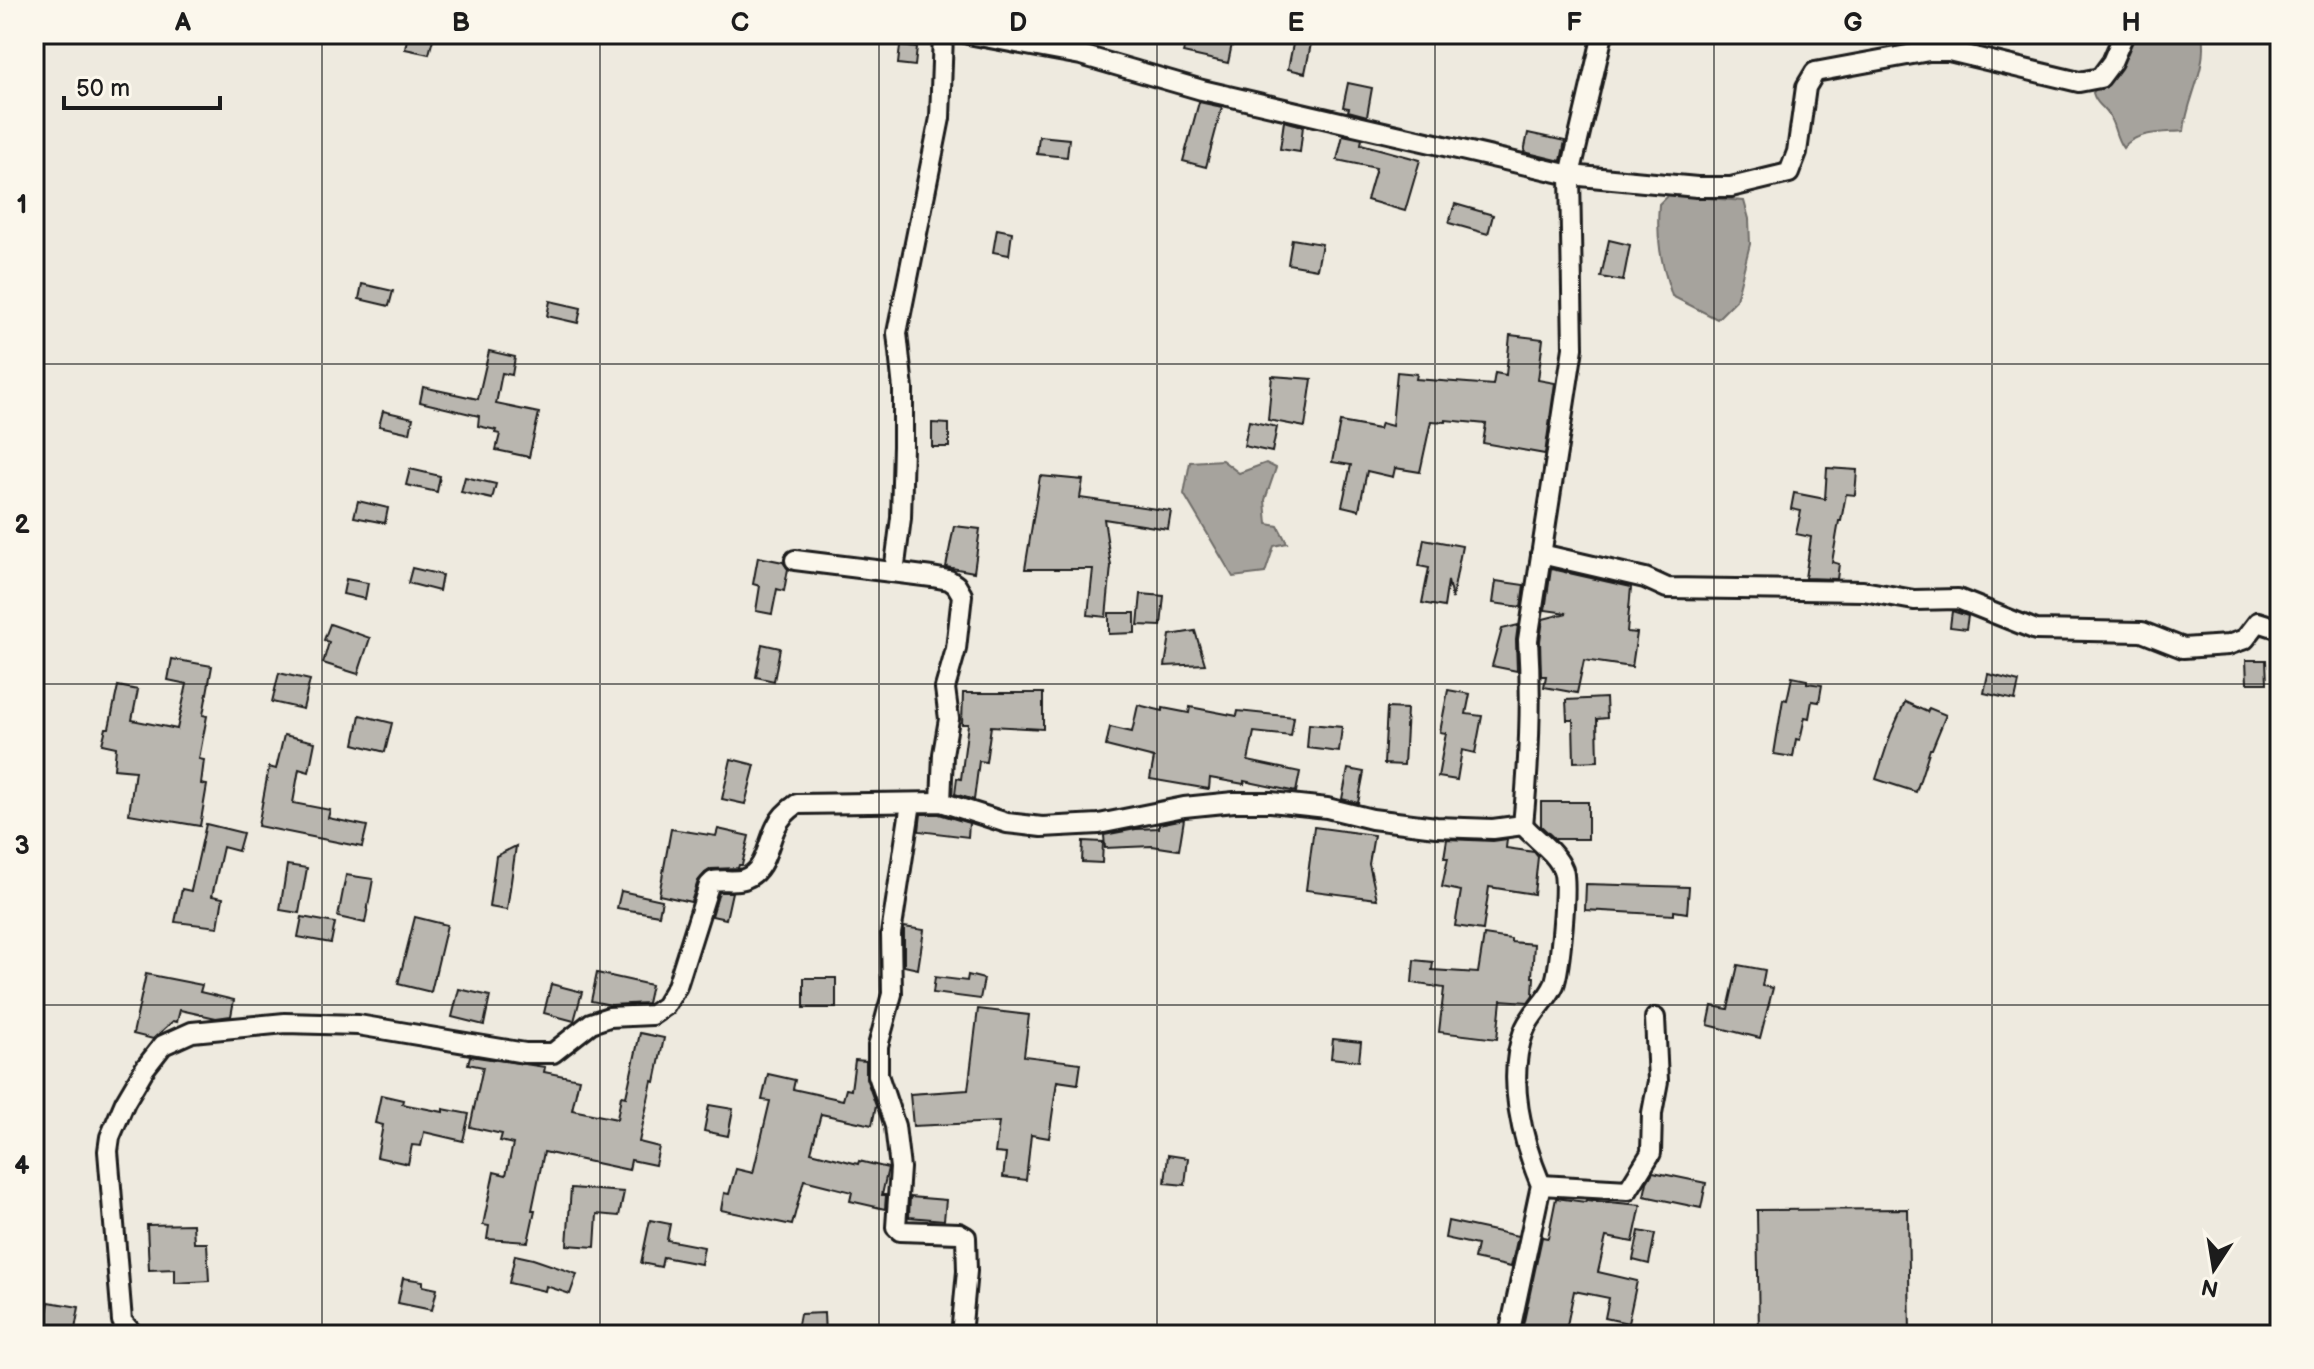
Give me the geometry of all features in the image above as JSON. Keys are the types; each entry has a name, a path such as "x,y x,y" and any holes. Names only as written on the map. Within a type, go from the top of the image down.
{"street":[{"path":"894,572 901,518 903,432 903,389 897,333 940,118 943,34"},
{"path":"968,34 1081,55 1202,90 1570,175 1697,187 1731,187 1789,173 1797,152 1806,87 1815,72 1929,51 1949,51 2079,82 2100,78 2112,62 2124,34"},
{"path":"1509,1335 1541,1185 1519,1120 1517,1059 1524,1029 1555,984 1562,940 1564,872 1556,857 1523,825 1530,749 1528,640 1573,348 1570,175 1603,34"},
{"path":"1541,554 1645,578 1667,588 1863,591 1914,600 1958,599 2036,630 2142,632 2183,648 2228,645 2245,639 2258,622 2280,629"},
{"path":"795,560 949,580 956,585 962,595 956,649 945,688 949,719 943,754 941,802"},
{"path":"134,1335 122,1321 108,1151 110,1137 125,1102 163,1045 192,1032 285,1023 358,1025 525,1053 553,1053 591,1023 609,1017 652,1015 665,1006 677,986 709,885 713,881 741,880 752,875 762,864 776,825 784,813 797,804 941,802 1007,823 1042,827 1099,824 1184,807 1234,802 1327,808 1372,819 1436,827 1493,829 1523,825"},
{"path":"911,803 891,934 892,994 878,1046 878,1075 895,1126 900,1168 896,1227 900,1231 959,1233 966,1237 967,1271 961,1335"},
{"path":"1541,1185 1628,1190 1651,1153 1652,1113 1658,1081 1655,1018"}],"shaded area":[{"path":"2131,34 2202,34 2203,47 2184,131 2135,138 2123,148 2111,119 2093,93"},
{"path":"1668,195 1744,201 1749,219 1750,244 1736,300 1717,319 1672,296 1662,261 1658,229 1659,204"},
{"path":"1222,460 1239,473 1266,463 1276,468 1265,500 1267,524 1278,526 1287,543 1274,546 1265,573 1233,577 1184,494 1190,462"}],"building":[{"path":"408,34 433,39 429,54 405,49"},
{"path":"1187,34 1232,44 1228,63 1183,53"},
{"path":"1295,34 1313,34 1305,73 1288,69"},
{"path":"900,46 917,48 915,66 898,64"},
{"path":"1348,83 1372,88 1367,116 1343,107"},
{"path":"1199,102 1222,107 1206,167 1183,161"},
{"path":"1284,121 1303,126 1300,152 1280,149"},
{"path":"1528,133 1565,141 1561,161 1524,152"},
{"path":"1343,135 1362,139 1361,144 1420,160 1405,211 1367,200 1376,168 1337,160"},
{"path":"1039,136 1069,139 1067,157 1037,154"},
{"path":"1455,204 1493,215 1488,234 1449,223"},
{"path":"997,229 1012,232 1009,255 993,252"},
{"path":"1292,239 1322,244 1317,269 1288,264"},
{"path":"1609,240 1630,245 1623,281 1601,277"},
{"path":"362,284 393,291 389,306 359,299"},
{"path":"550,301 581,308 578,323 547,316"},
{"path":"1510,335 1543,339 1538,380 1555,383 1545,454 1483,443 1486,424 1431,421 1420,472 1395,468 1393,477 1367,471 1359,510 1342,506 1351,465 1332,462 1340,422 1379,429 1381,423 1392,426 1397,372 1417,374 1416,379 1493,385 1495,373 1506,375"},
{"path":"489,351 515,357 512,375 502,373 496,404 539,413 529,457 496,450 500,434 478,426 479,416 420,402 423,387 478,399"},
{"path":"1272,376 1312,379 1305,427 1268,420"},
{"path":"383,411 413,418 410,433 379,426"},
{"path":"1249,421 1277,427 1272,452 1244,446"},
{"path":"932,423 949,424 949,447 932,447"},
{"path":"1827,468 1857,470 1855,495 1846,494 1839,521 1832,562 1839,564 1837,579 1805,578 1811,537 1796,534 1801,511 1791,509 1794,493 1825,499"},
{"path":"410,469 440,476 437,492 406,485"},
{"path":"1040,476 1083,480 1080,498 1171,511 1168,529 1104,519 1111,566 1106,617 1088,615 1093,569 1025,569"},
{"path":"465,477 496,484 492,499 461,492"},
{"path":"358,501 388,508 385,523 354,517"},
{"path":"954,526 980,529 974,572 946,567"},
{"path":"1424,539 1462,546 1452,599 1448,581 1444,607 1422,603 1429,568 1419,566"},
{"path":"758,557 783,562 788,569 784,591 777,589 772,614 756,611 760,586 753,584"},
{"path":"412,568 442,575 439,591 408,583"},
{"path":"1551,569 1631,587 1627,632 1637,633 1632,667 1584,660 1577,693 1544,687 1546,676 1541,676 1540,641 1543,619 1567,613 1545,610"},
{"path":"346,579 368,583 365,599 343,594"},
{"path":"1496,581 1524,585 1521,607 1493,603"},
{"path":"1141,594 1164,596 1161,626 1138,625"},
{"path":"1952,611 1968,616 1966,629 1950,627"},
{"path":"1109,613 1135,613 1135,633 1109,634"},
{"path":"330,624 370,638 358,674 323,663 329,642 324,640"},
{"path":"1518,625 1517,671 1492,666 1502,629"},
{"path":"1195,631 1205,664 1165,666 1170,635"},
{"path":"762,644 780,648 774,681 756,677"},
{"path":"172,659 212,666 199,759 204,760 201,784 207,785 200,826 129,814 135,771 114,769 116,747 102,744 106,728 109,728 118,686 138,690 132,720 177,729 187,684 168,680"},
{"path":"2246,660 2266,660 2267,683 2247,683"},
{"path":"279,673 310,680 303,709 272,702"},
{"path":"1988,674 2019,682 2015,700 1984,693"},
{"path":"1792,677 1822,685 1819,702 1812,701 1800,740 1796,739 1793,757 1774,754 1783,699 1787,700"},
{"path":"1448,690 1470,694 1466,714 1482,716 1475,753 1462,750 1457,780 1438,777 1446,733 1440,732"},
{"path":"963,693 1043,693 1043,729 991,726 986,762 979,761 974,800 955,794 957,778 961,779 968,724 962,724"},
{"path":"1606,698 1607,718 1597,719 1598,761 1574,762 1573,720 1567,720 1566,700"},
{"path":"1905,702 1927,712 1929,708 1946,715 1930,749 1916,792 1876,779"},
{"path":"1138,705 1189,713 1190,707 1237,716 1238,711 1294,717 1291,736 1254,732 1248,761 1300,772 1296,792 1244,781 1244,784 1210,778 1209,789 1150,779 1154,758 1106,746 1110,727 1132,732"},
{"path":"1387,708 1407,709 1404,765 1384,764"},
{"path":"360,715 392,723 385,752 354,744"},
{"path":"1309,724 1342,727 1339,752 1307,748"},
{"path":"284,735 315,742 309,772 299,769 293,803 330,810 328,818 367,826 362,847 258,826 269,767 276,769"},
{"path":"731,759 755,765 745,804 722,799"},
{"path":"1348,769 1364,772 1358,803 1342,799"},
{"path":"1541,802 1588,802 1588,839 1555,839 1541,826"},
{"path":"921,814 939,814 969,823 968,837 919,831"},
{"path":"1184,819 1179,850 1152,846 1105,848 1104,835 1159,828 1159,824"},
{"path":"206,824 243,833 238,851 223,847 212,896 223,898 218,927 175,922 182,889 191,891"},
{"path":"1314,827 1374,835 1369,864 1377,899 1306,890"},
{"path":"671,829 716,836 718,829 749,836 742,865 738,868 711,869 705,873 698,881 691,902 659,895"},
{"path":"1447,839 1507,839 1506,848 1534,852 1538,857 1534,894 1489,887 1483,930 1455,926 1461,891 1442,887 1448,858 1444,858"},
{"path":"1083,841 1103,842 1102,863 1082,862"},
{"path":"516,846 507,910 489,907 496,856"},
{"path":"287,865 307,868 299,913 280,910"},
{"path":"346,875 373,879 365,923 338,917"},
{"path":"1586,884 1689,887 1687,913 1585,910"},
{"path":"621,891 662,900 659,915 617,908"},
{"path":"719,892 732,892 726,919 712,916"},
{"path":"302,917 335,923 331,943 298,937"},
{"path":"415,917 447,925 431,992 398,984"},
{"path":"904,927 924,930 918,969 904,966"},
{"path":"1484,935 1534,944 1533,995 1528,1002 1501,1000 1497,1039 1439,1032 1444,988 1412,983 1414,960 1433,962 1432,970 1478,973"},
{"path":"1738,965 1765,970 1762,986 1773,988 1760,1038 1708,1025 1712,1006 1728,1009"},
{"path":"597,973 651,985 647,1003 611,1005 591,1001"},
{"path":"146,974 202,985 200,992 234,1000 231,1016 216,1018 180,1010 177,1022 173,1021 153,1039 133,1034"},
{"path":"968,975 984,979 980,999 933,993 935,977 967,981"},
{"path":"804,978 836,978 836,1008 804,1008"},
{"path":"551,984 582,992 574,1021 544,1013"},
{"path":"459,989 490,996 484,1025 452,1017"},
{"path":"978,1009 1029,1015 1024,1056 1081,1063 1078,1084 1057,1081 1049,1138 1031,1135 1026,1180 1003,1177 1006,1154 995,1153 999,1122 913,1126 910,1094 968,1090"},
{"path":"640,1033 664,1038 639,1142 659,1147 655,1165 631,1160 629,1170 544,1152 528,1242 487,1239 489,1226 483,1225 494,1172 506,1175 513,1144 500,1141 502,1134 470,1127 483,1067 468,1064 470,1056 545,1067 544,1072 579,1079 572,1110 617,1119 621,1096 626,1097"},
{"path":"1333,1039 1361,1042 1359,1061 1331,1058"},
{"path":"855,1060 866,1061 866,1078 876,1106 872,1125 821,1114 811,1152 888,1168 882,1195 886,1195 885,1209 850,1201 852,1192 804,1180 792,1225 721,1210 724,1193 729,1194 736,1169 753,1173 770,1101 762,1100 768,1074 795,1080 793,1089 843,1100 846,1089 851,1090"},
{"path":"381,1095 403,1100 402,1104 469,1114 463,1141 424,1132 421,1146 412,1145 408,1164 377,1157 383,1125 375,1123"},
{"path":"709,1105 733,1109 728,1136 704,1131"},
{"path":"1168,1155 1188,1158 1185,1185 1165,1183"},
{"path":"1653,1172 1706,1183 1701,1208 1644,1196"},
{"path":"571,1188 624,1192 619,1216 597,1214 595,1247 567,1245"},
{"path":"910,1197 946,1200 944,1220 909,1217"},
{"path":"1556,1198 1641,1205 1633,1242 1606,1237 1598,1272 1637,1281 1628,1323 1605,1318 1609,1298 1574,1291 1565,1335 1521,1335 1542,1237 1548,1238"},
{"path":"1908,1209 1910,1335 1759,1335 1757,1210"},
{"path":"650,1220 670,1224 667,1240 704,1247 701,1264 663,1257 661,1267 641,1263"},
{"path":"1448,1221 1518,1236 1511,1267 1474,1259 1477,1245 1445,1238"},
{"path":"193,1224 194,1243 207,1243 209,1281 175,1283 175,1269 149,1270 147,1225"},
{"path":"1639,1231 1655,1234 1649,1264 1633,1260"},
{"path":"515,1255 577,1274 570,1294 546,1286 545,1291 509,1283"},
{"path":"403,1278 423,1281 423,1286 437,1289 432,1310 398,1303"},
{"path":"49,1302 79,1307 74,1335 48,1335 50,1326 45,1325"},
{"path":"824,1313 825,1335 796,1335 800,1314"}]}
